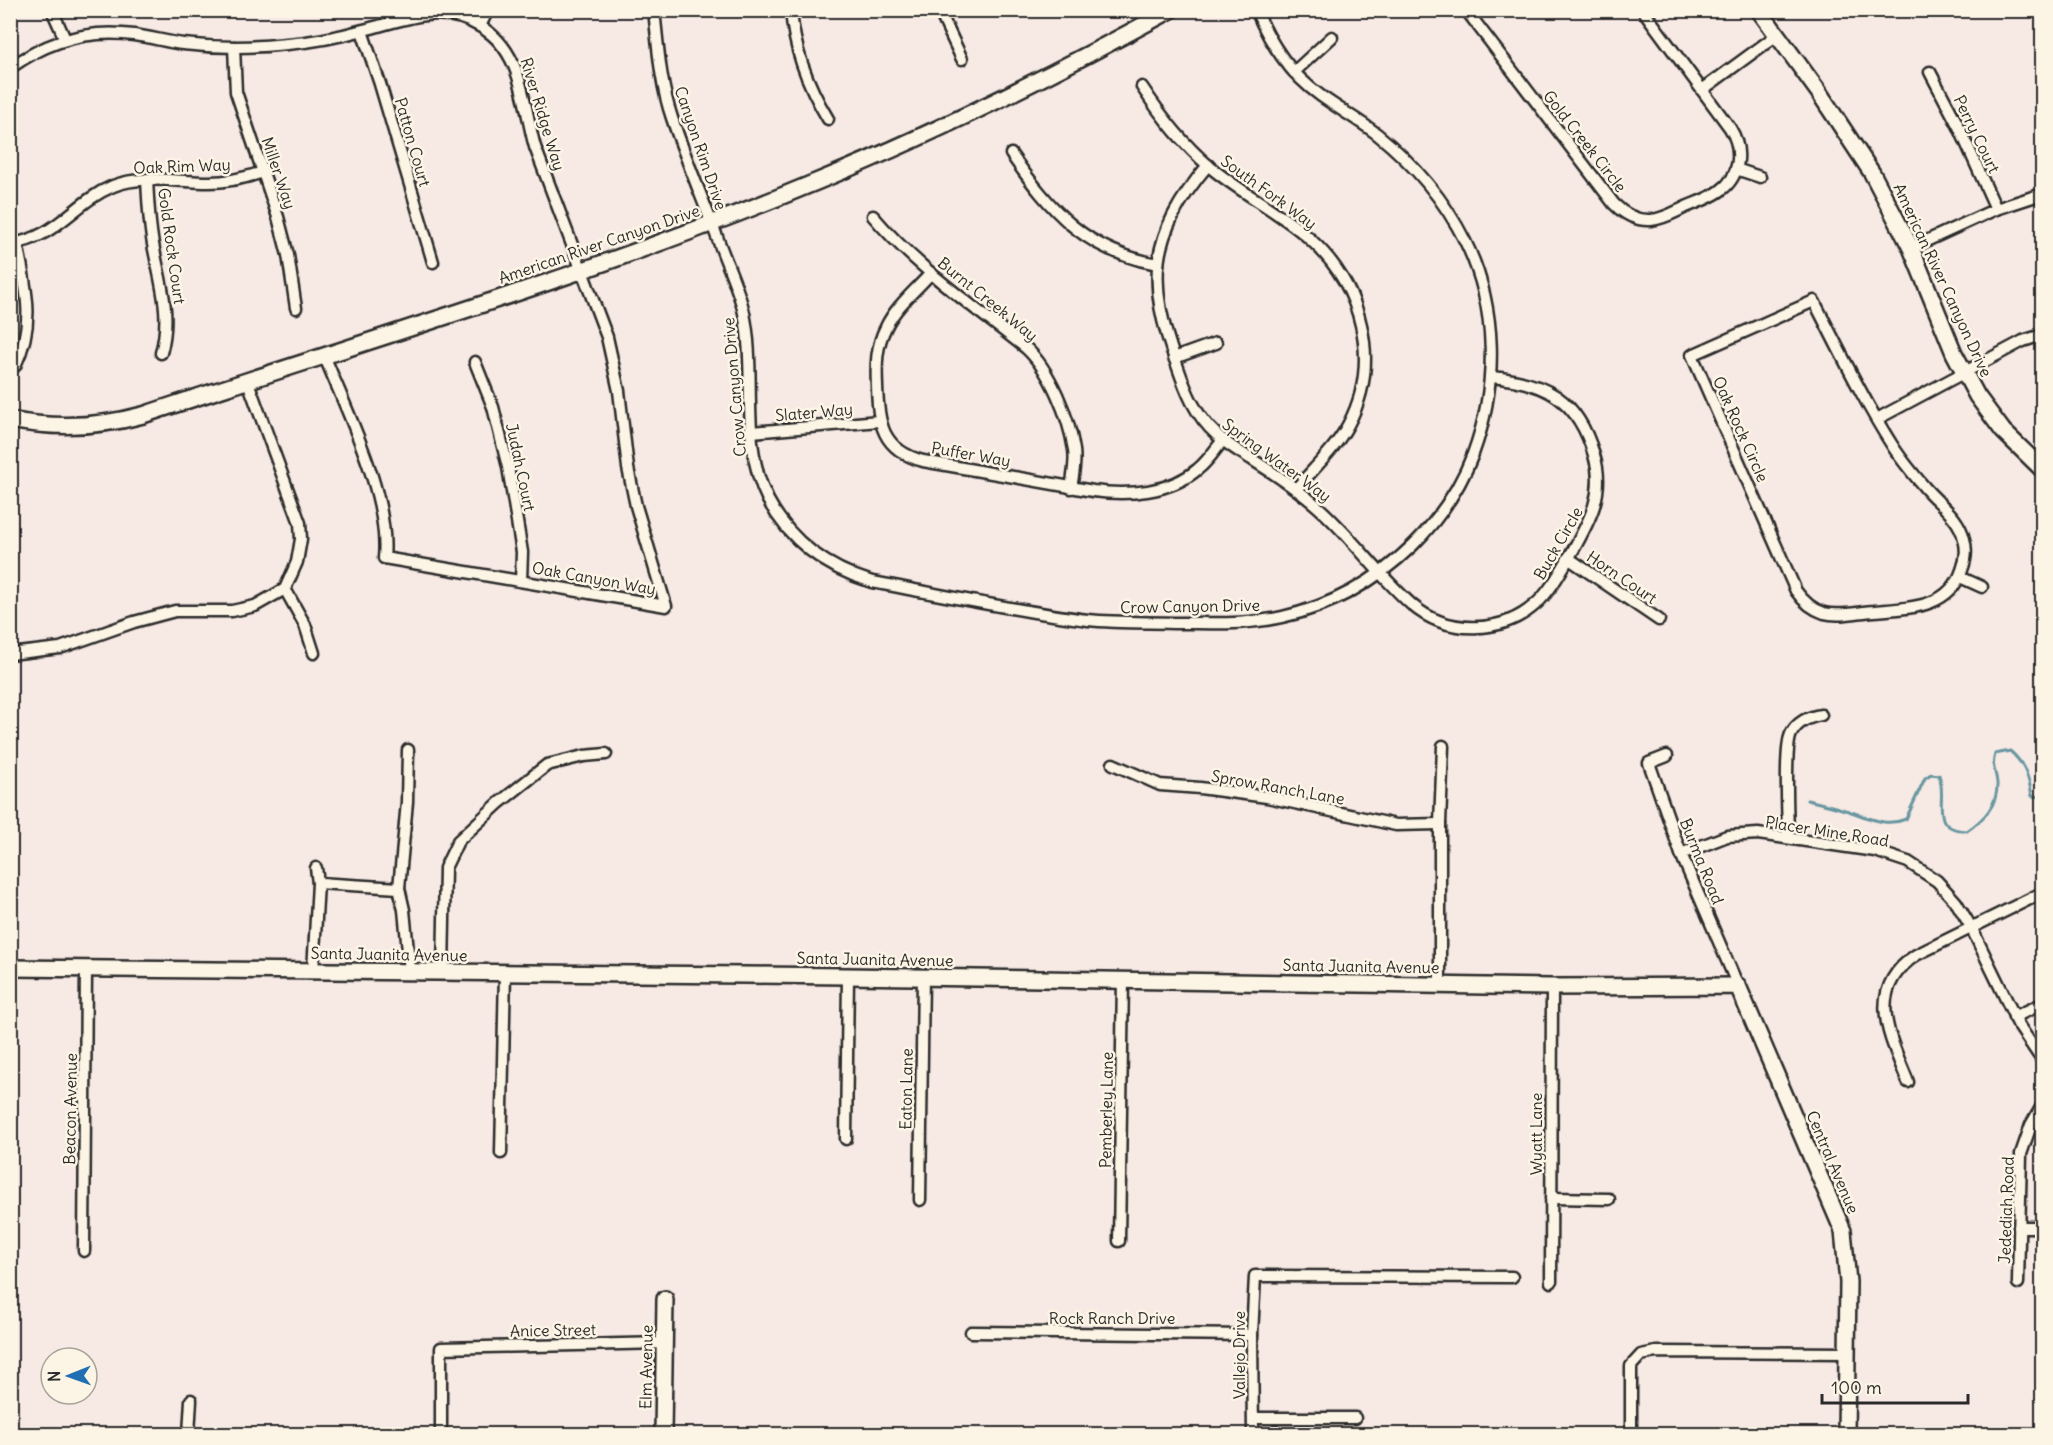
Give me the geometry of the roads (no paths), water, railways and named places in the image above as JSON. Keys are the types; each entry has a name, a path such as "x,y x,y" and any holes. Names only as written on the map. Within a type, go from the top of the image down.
{"street":[{"path":"52,10 65,39"},
{"path":"480,26 488,10"},
{"name":"Canyon Rim Drive","path":"654,10 660,66 671,115 712,223"},
{"path":"791,10 802,64 811,88 828,119"},
{"path":"939,10 962,59"},
{"name":"American River Canyon Drive","path":"10,420 53,426 98,424 143,415 450,315 582,269 712,223 816,182 948,124 1053,74 1171,10"},
{"name":"Crow Canyon Drive","path":"712,223 736,288 745,322 749,349 753,452 761,483 775,513 784,526 827,564 849,575 872,582 1089,620 1226,623 1263,620 1308,610 1343,596 1382,572 1421,538 1459,485 1471,460 1483,424 1491,377 1490,332 1482,286 1473,260 1453,218 1436,194 1400,154 1375,132 1320,95 1294,72 1273,46 1256,10"},
{"name":"Gold Creek Circle","path":"1466,10 1614,204 1624,213 1644,220 1665,216 1720,191 1730,181 1736,169"},
{"path":"1643,10 1733,133 1738,148 1736,169 1760,177"},
{"name":"American River Canyon Drive","path":"1759,10 1848,133 1878,182 1911,248 1963,373 1977,396 2003,431 2043,469"},
{"name":"River Ridge Way","path":"10,68 36,51 65,39 87,34 119,33 180,43 234,47 290,44 362,31 414,16 432,13 451,15 480,26 498,41 515,65 535,147 582,269"},
{"name":"Patton Court","path":"362,31 433,262"},
{"path":"1702,90 1777,35"},
{"path":"1294,72 1332,37"},
{"name":"Miller Way","path":"234,47 236,92 279,217 288,255 296,308"},
{"name":"Perry Court","path":"1930,72 1959,127 1996,209"},
{"name":"South Fork Way","path":"1142,87 1176,134 1208,165 1296,228 1317,246 1345,283 1361,320 1366,357 1365,371 1361,393 1353,414 1338,440 1296,489"},
{"path":"1011,154 1051,207 1089,238 1126,256 1158,264"},
{"name":"Spring Water Way","path":"1208,165 1190,187 1173,215 1161,246 1158,264 1157,289 1160,313 1174,358 1196,411 1205,424 1223,440 1296,489 1334,521 1382,572"},
{"name":"Oak Rim Way","path":"14,244 33,239 51,230 82,203 102,191 131,181 147,179 223,182 263,172"},
{"name":"Gold Rock Court","path":"147,179 153,243 165,302 166,333 161,353"},
{"path":"1911,248 1996,209 2043,194"},
{"name":"Burnt Creek Way","path":"873,216 905,250 1026,348 1045,370 1069,430 1074,449 1071,488"},
{"path":"14,244 28,307 26,338 15,366"},
{"name":"Oak Canyon Way","path":"324,355 358,436 380,503 385,526 384,558 666,606 636,506 628,468 614,364 601,317 582,269"},
{"name":"Puffer Way","path":"931,273 896,311 882,336 876,364 879,422 885,436 895,448 915,459 1071,488 1120,493 1165,487 1183,479 1199,468 1223,440"},
{"name":"Oak Rock Circle","path":"1814,301 1877,419 1907,466 1960,527 1966,549 1965,563 1953,588 1944,596 1924,606 1832,614 1815,609 1796,591 1692,355 1814,301"},
{"path":"1877,419 2023,341 2042,335 2043,347"},
{"path":"1174,358 1216,343"},
{"name":"Judah Court","path":"475,362 493,407 508,467 522,552 521,581"},
{"name":"Buck Circle","path":"1382,572 1412,604 1427,615 1455,626 1484,627 1512,619 1529,609 1550,588 1592,517 1599,479 1593,451 1574,413 1553,393 1536,384 1518,379 1491,377"},
{"path":"10,654 60,648 134,622 175,611 232,612 247,609 285,589 297,562 301,546 300,524 248,382"},
{"name":"Slater Way","path":"752,432 879,422"},
{"name":"Horn Court","path":"1568,558 1659,620"},
{"path":"1960,576 1982,587"},
{"path":"285,589 305,625 314,653"},
{"path":"1788,838 1789,740 1800,723 1812,716 1821,715"},
{"path":"1440,985 1440,824 1443,746"},
{"path":"408,750 407,802 399,888 404,910 410,972"},
{"path":"443,972 445,868 458,841 547,765 584,756 606,754"},
{"name":"Burma Road","path":"1667,756 1648,764 1681,854 1738,986"},
{"name":"Sprow Ranch Lane","path":"1113,764 1160,785 1267,797 1396,825 1440,824"},
{"name":"Placer Mine Road","path":"1681,854 1713,841 1743,834 1875,851 1908,862 1926,873 1947,891 1960,908 2014,1017 2028,1041 2043,1060"},
{"path":"313,971 318,883 316,868"},
{"path":"318,883 399,888"},
{"path":"1908,1082 1886,1027 1884,1013 1889,986 1900,968 1910,958 2043,893"},
{"name":"Santa Juanita Avenue","path":"10,968 848,976 1552,987 1738,986"},
{"name":"Beacon Avenue","path":"84,1251 86,968"},
{"path":"501,1153 505,973"},
{"path":"846,1139 848,976"},
{"name":"Eaton Lane","path":"920,1200 922,977"},
{"name":"Pemberley Lane","path":"1119,1241 1123,980"},
{"name":"Central Avenue","path":"1738,986 1843,1231 1848,1282 1846,1434"},
{"name":"Wyatt Lane","path":"1551,1282 1552,987"},
{"path":"2014,1017 2043,1004"},
{"name":"Jedediah Road","path":"2018,1283 2021,1154 2031,1125 2043,1106"},
{"path":"1551,1198 1609,1199"},
{"path":"2019,1227 2043,1227"},
{"name":"Vallejo Drive","path":"1253,1434 1252,1335 1256,1276 1512,1277"},
{"name":"Elm Avenue","path":"663,1434 665,1299"},
{"name":"Rock Ranch Drive","path":"971,1332 1252,1335"},
{"name":"Anice Street","path":"441,1434 441,1348 664,1343"},
{"path":"1631,1434 1631,1366 1641,1355 1656,1352 1847,1353"},
{"path":"189,1434 191,1400"},
{"path":"1254,1418 1355,1418"}],"waterway":[{"path":"1807,800 1883,822 1898,821 1906,819 1925,778 1931,774 1939,775 1943,819 1947,825 1967,831 1989,811 1995,798 1997,791 1995,754 2010,751 2025,771 2032,796 2042,797"}]}
